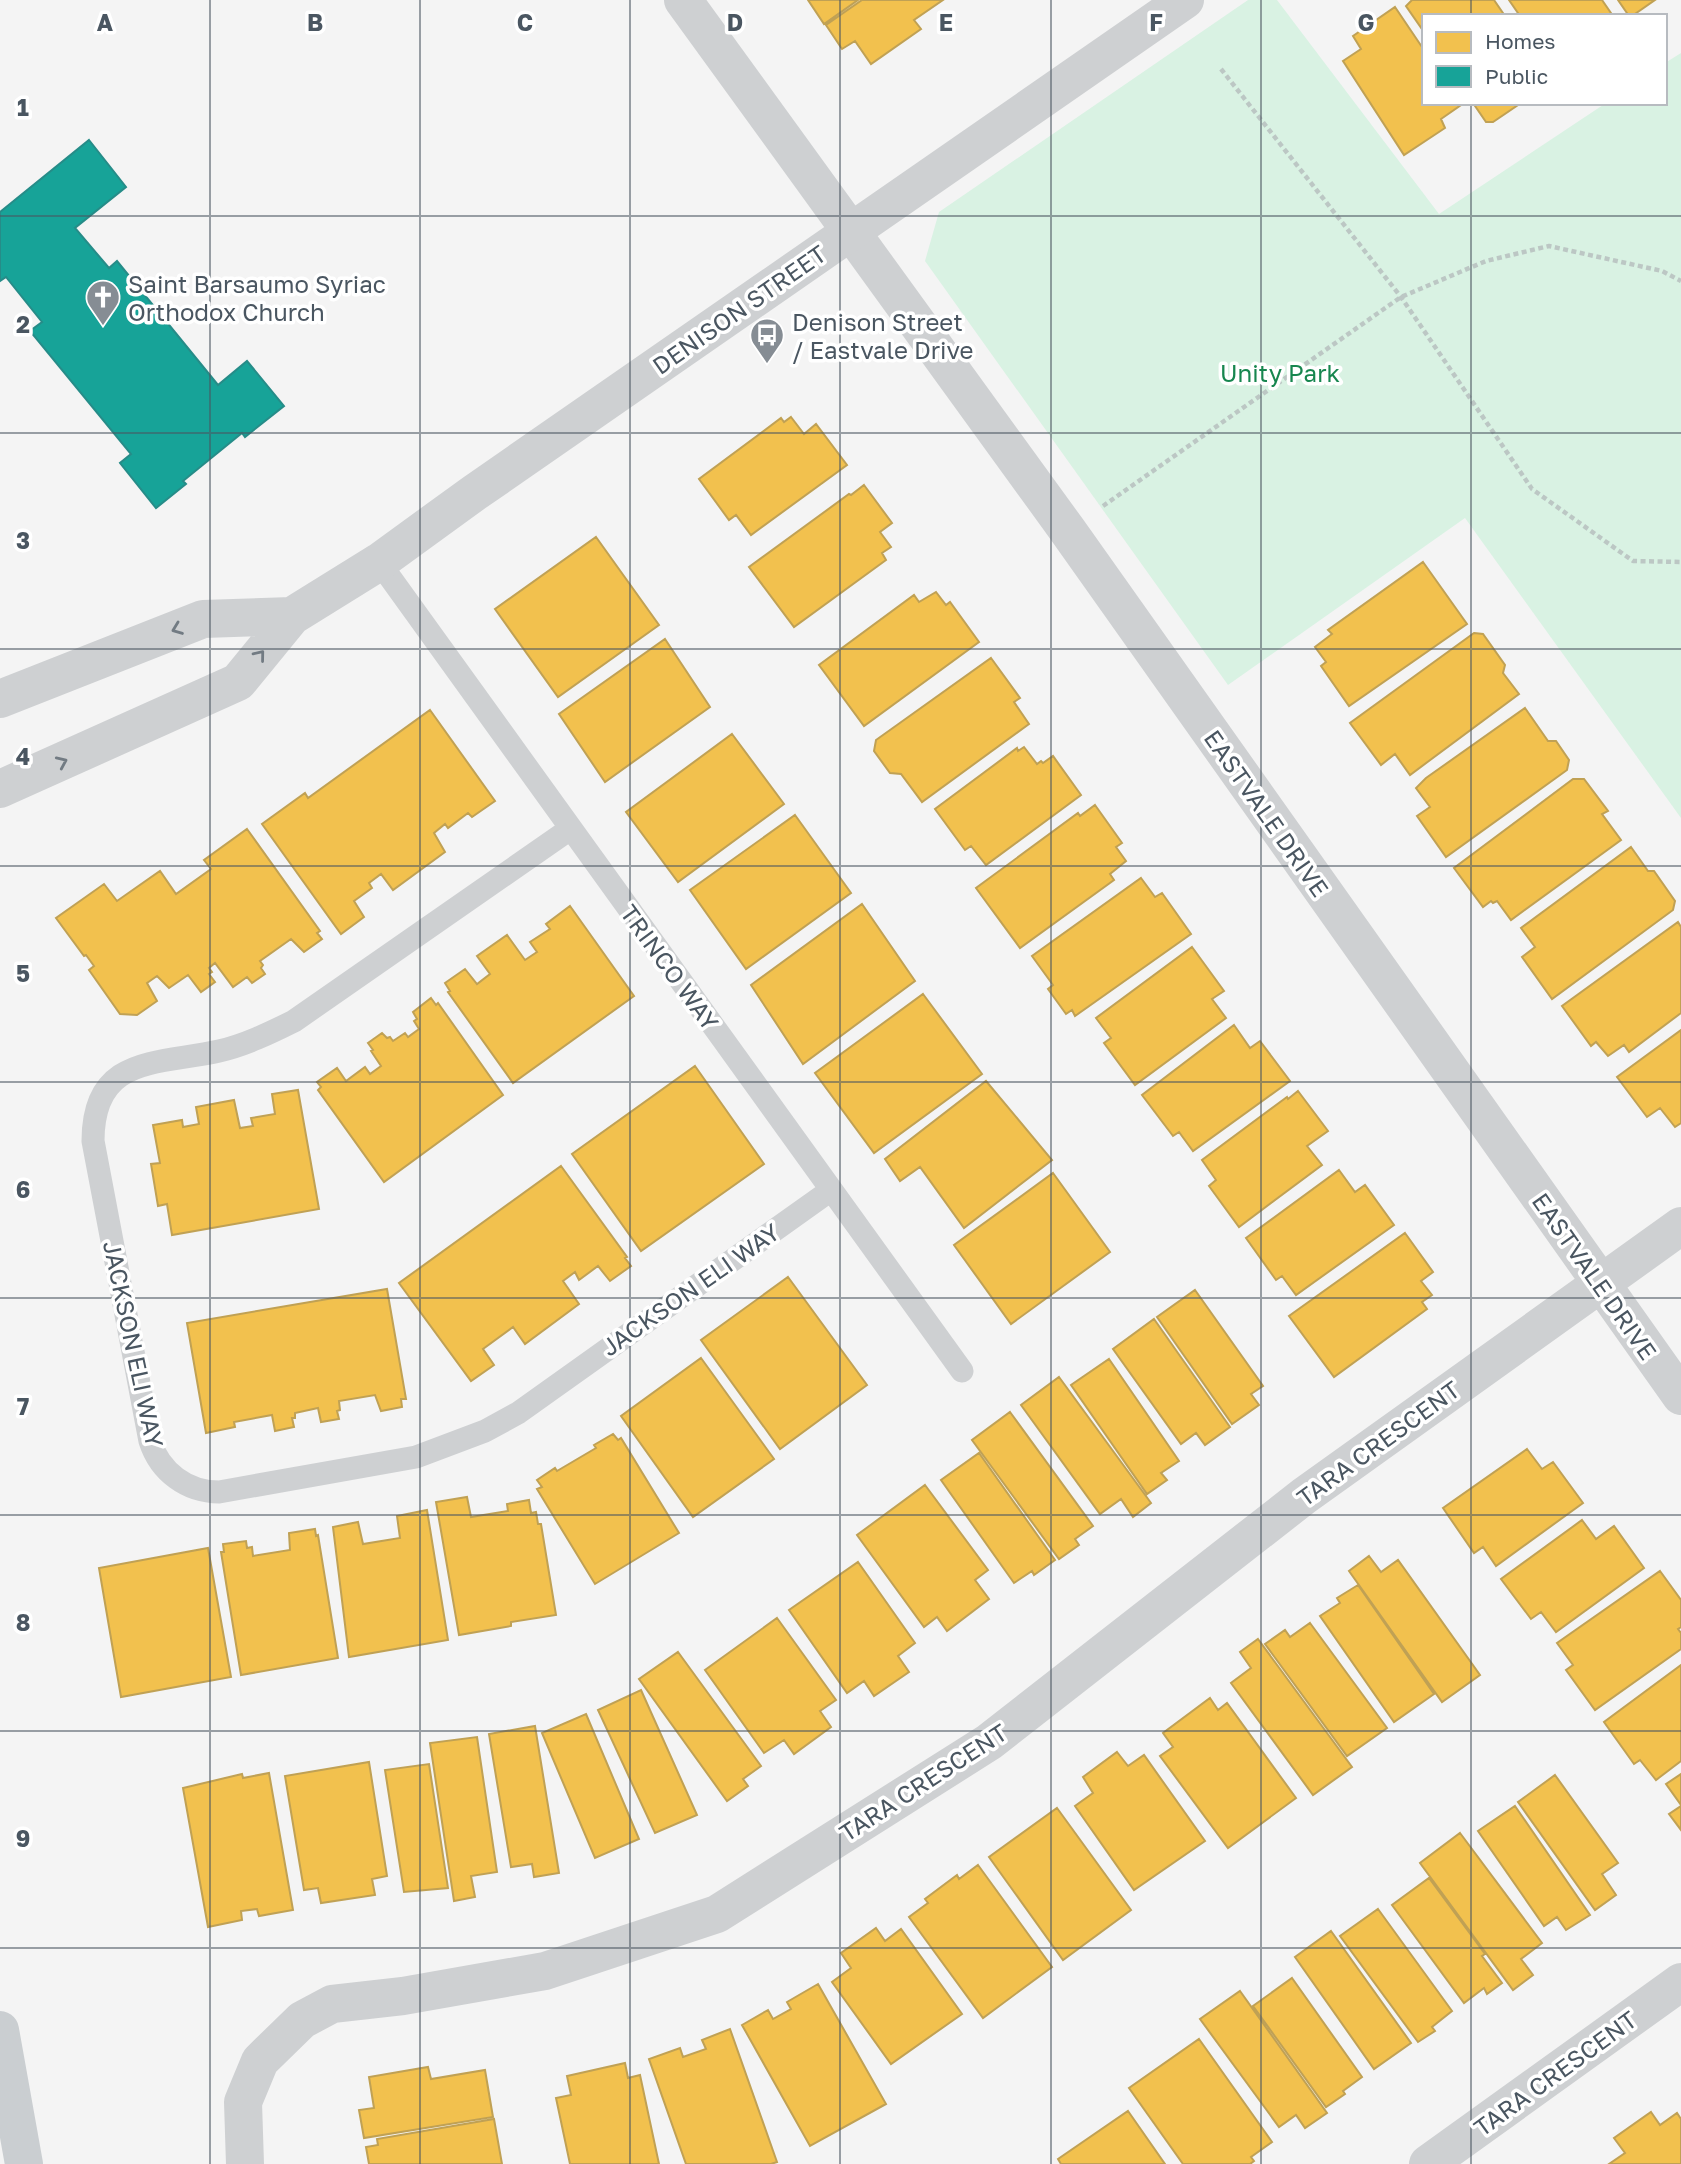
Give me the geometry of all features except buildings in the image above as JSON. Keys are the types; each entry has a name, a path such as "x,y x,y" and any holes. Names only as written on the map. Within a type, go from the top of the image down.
{"main road":[{"path":"0,2030 24,2164"}],"street":[{"name":"EASTVALE DRIVE","path":"683,0 1068,531 1681,1396"},
{"name":"DENISON STREET","path":"0,789 238,682 292,617 379,562 474,493 1185,0"},
{"path":"0,699 204,619 292,617"},
{"name":"TARA CRESCENT","path":"245,2164 243,2102 260,2061 302,2020 331,2004 403,1996 545,1971 717,1914 989,1742 1304,1496 1681,1226"},
{"name":"TARA CRESCENT","path":"1428,2164 1681,1982"}],"lane":[{"name":"TRINCO WAY","path":"379,562 962,1371"},
{"name":"JACKSON ELI WAY","path":"570,829 294,1021 221,1051 140,1065 118,1077 105,1091 94,1115 93,1141 150,1441 160,1462 181,1482 202,1490 219,1492 380,1465 451,1445 518,1413 831,1190"}],"path":[{"path":"1221,69 1401,297 1532,489 1633,561 1681,562"},
{"path":"1068,531 1401,297 1486,261 1549,246 1662,271 1681,281"}],"green space":[{"name":"Unity Park","path":"1248,0 1277,0 1439,214 1603,105 1667,105 1667,62 1681,53 1681,818 1465,518 1228,685 925,261 939,212"}],"place":[{"name":"Saint Barsaumo Syriac Orthodox Church","path":"103,327"},
{"name":"Denison Street / Eastvale Drive","path":"767,365"}]}
